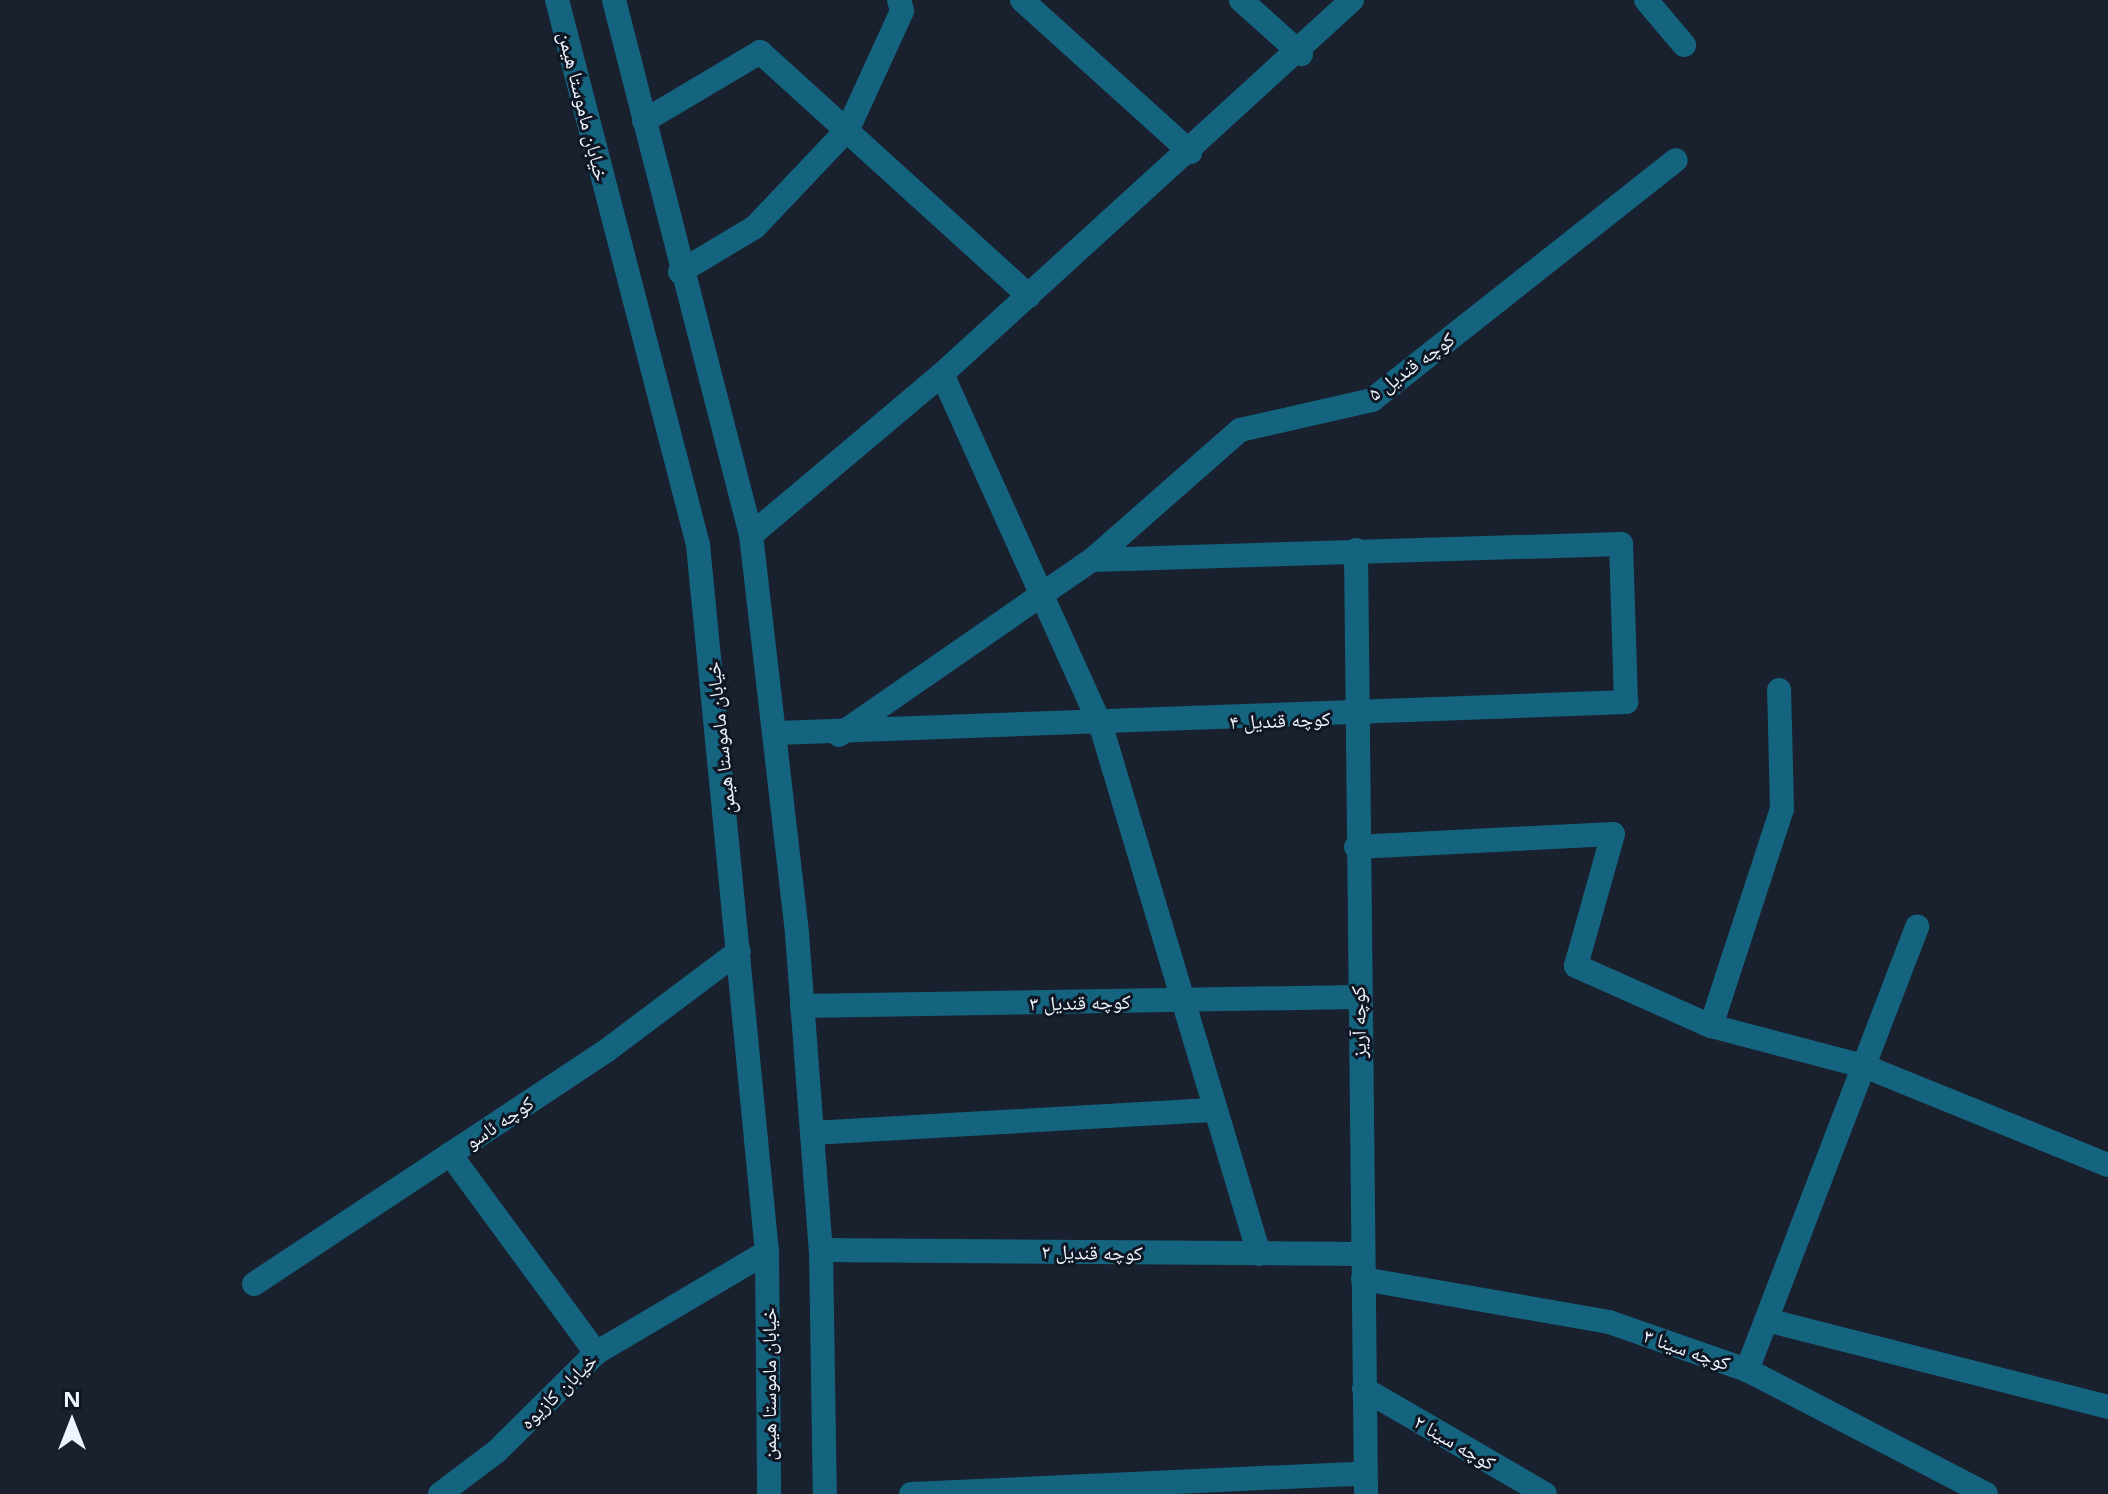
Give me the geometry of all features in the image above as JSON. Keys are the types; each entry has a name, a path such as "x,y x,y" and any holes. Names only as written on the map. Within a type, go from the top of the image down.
{"street":[{"name":"خیابان ماموستا هیمن","path":"557,0 698,545 767,1252 769,1494"},
{"path":"614,0 680,272 751,535 777,733 812,1133 821,1250 825,1494"},
{"path":"680,272 755,227 848,129 902,11 899,0"},
{"path":"1022,0 1190,152"},
{"path":"1241,0 1301,54"},
{"path":"751,535 942,374 1301,54 1352,0"},
{"path":"1646,0 1684,45"},
{"path":"644,121 760,52 1029,296"},
{"name":"کوچه قندیل ۵","path":"839,735 1092,560 1240,430 1372,400 1676,160"},
{"path":"942,374 1101,726 1259,1254"},
{"name":"کوچه قندیل ۴","path":"777,733 839,735 1353,717 1626,702 1621,544 1356,550"},
{"path":"1092,560 1356,550"},
{"name":"کوچه آریز","path":"1356,550 1353,717 1366,1484"},
{"path":"1711,1026 1782,809 1779,690"},
{"path":"1356,847 1613,834 1576,966 1711,1026 1864,1066 2108,1165"},
{"path":"1747,1370 1917,926"},
{"name":"کوچه ئاسو","path":"254,1284 450,1154 739,951"},
{"name":"کوچه قندیل ۳","path":"802,1006 1358,997"},
{"path":"812,1133 1215,1110"},
{"path":"450,1154 596,1353"},
{"name":"کوچه قندیل ۲","path":"821,1250 1362,1254"},
{"name":"خیابان کازیوه","path":"444,1493 496,1452 596,1353 767,1252"},
{"name":"کوچه سینا ۳","path":"1363,1279 1609,1322 1747,1370 1986,1494"},
{"path":"1767,1320 2108,1407"},
{"name":"کوچه سینا ۲","path":"1364,1389 1545,1494"},
{"path":"911,1494 1366,1484"}]}
